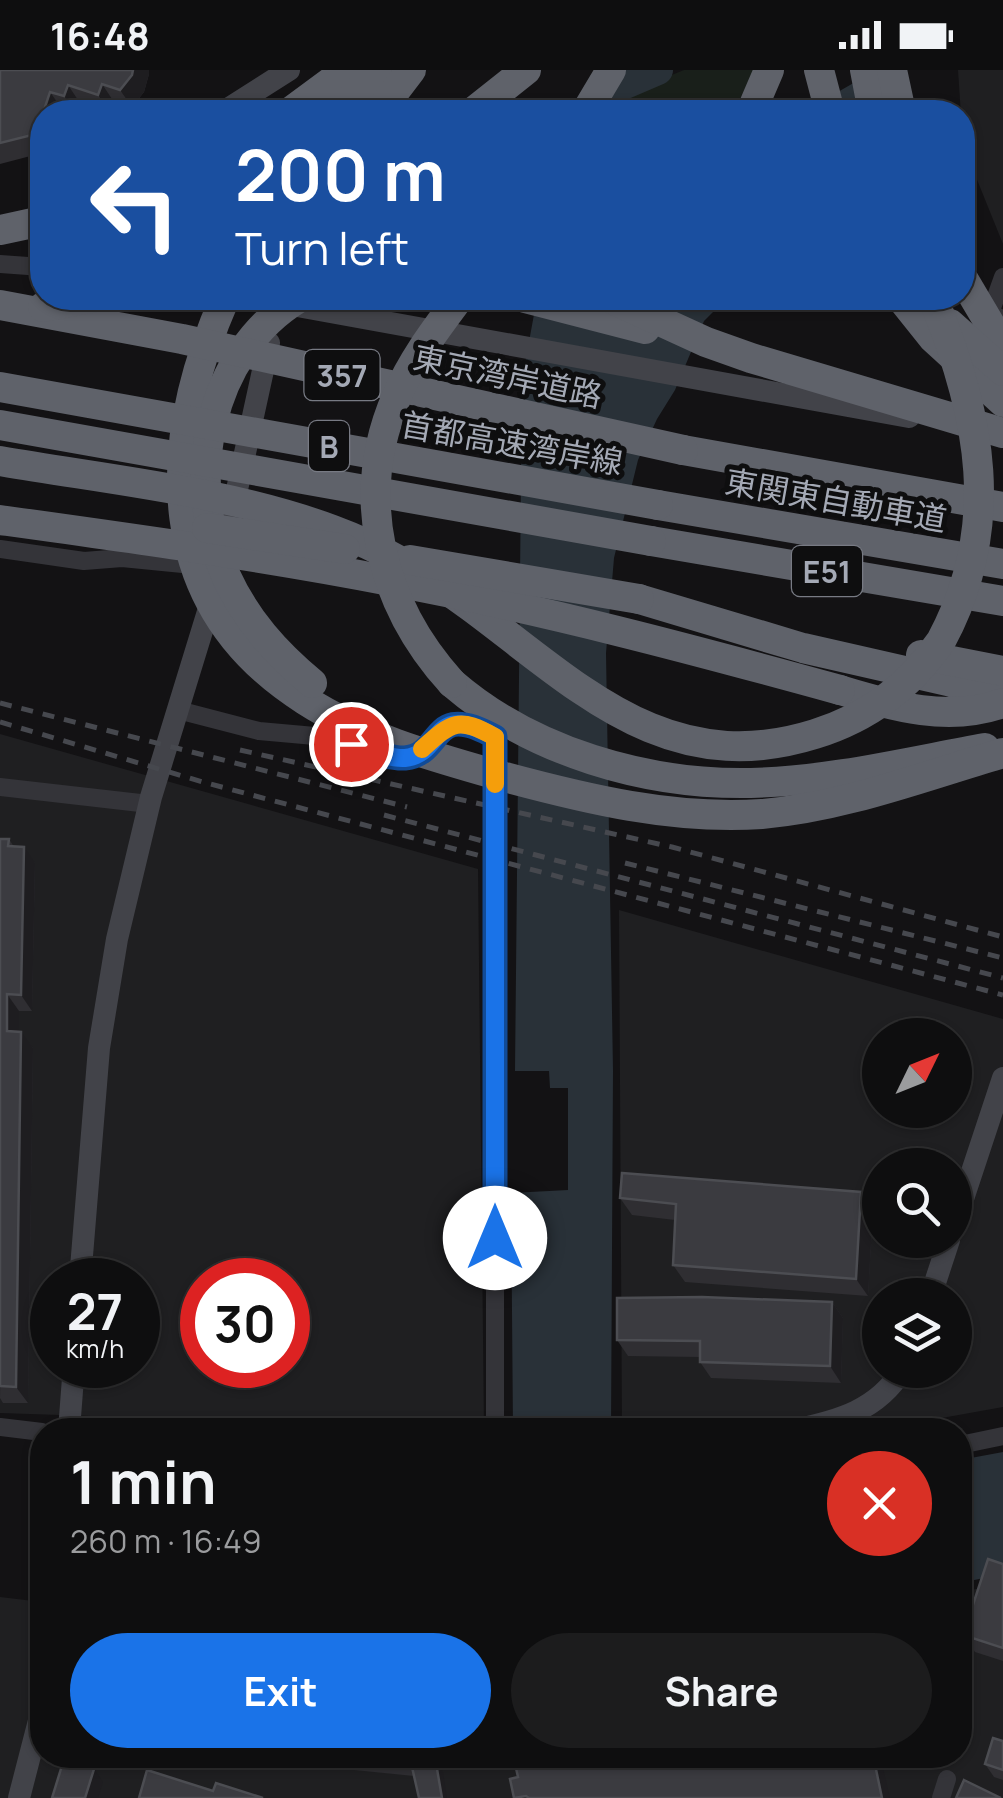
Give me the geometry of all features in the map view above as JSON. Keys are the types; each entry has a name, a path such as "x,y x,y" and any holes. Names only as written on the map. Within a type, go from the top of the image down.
{"highway":[{"path":"306,100 346,70"},
{"path":"350,100 376,70"},
{"path":"388,100 411,70"},
{"path":"488,100 526,70"},
{"path":"593,100 611,70"},
{"path":"757,100 769,70"},
{"path":"819,70 827,100"},
{"path":"866,70 871,100"},
{"path":"892,70 898,100"},
{"path":"0,231 30,226"},
{"path":"975,299 1003,346"},
{"name":"東京湾岸道路","path":"0,306 182,340 684,450 1003,507"},
{"path":"0,314 30,309"},
{"path":"221,310 190,396 183,436 185,528 206,592 226,626 260,666 328,714 401,745 565,792 665,812 762,814 836,801 1003,753"},
{"path":"280,310 248,342 227,376 214,412 208,446 211,524 222,565 240,603 259,632 294,668 359,713 454,756 565,792"},
{"path":"450,310 420,352 398,393 383,436 376,500 379,542 402,613 433,661 472,700 523,732 588,758 665,776 708,781 748,783 829,776 1003,744"},
{"path":"574,310 706,342 844,388 1003,433"},
{"path":"636,310 706,342"},
{"path":"911,310 933,338 1003,402"},
{"path":"935,310 1003,372"},
{"path":"0,460 259,508 334,530 427,577 617,714 681,739 717,744 797,740 847,722 901,686 948,631 979,566 988,516 983,441 964,374 937,310"},
{"name":"首都高速湾岸線","path":"0,387 658,505"},
{"name":"B","path":"0,425 651,541"},
{"path":"0,500 275,538 638,599 1003,671"},
{"name":"東関東自動車道","path":"658,505 1003,564"},
{"path":"0,520 237,554 394,582 646,640 892,706 954,713 1003,701"},
{"name":"E51","path":"651,541 1003,601"},
{"path":"638,599 803,648 948,681 1003,701"}],"street":[{"path":"241,100 289,70"},
{"path":"0,264 30,266"},
{"path":"1003,277 989,316 1003,318"},
{"path":"82,1258 98,1048 117,938 150,804 220,568 269,341 285,310"},
{"path":"338,310 752,390 1003,433"},
{"path":"0,549 84,561 122,558 220,568"},
{"path":"178,710 259,731 326,737 402,758 417,754 452,724 473,724 495,737 495,1418"},
{"path":"0,786 150,804"},
{"path":"972,1172 1003,1078"},
{"path":"70,1418 72,1388"},
{"path":"838,1418 863,1409 889,1388"},
{"path":"0,1427 30,1431"},
{"path":"972,1442 1003,1436"},
{"path":"19,1798 30,1755"},
{"path":"941,1798 947,1779"}],"shaded area":[{"path":"684,70 755,70 739,100 619,100"},
{"path":"958,70 1003,70 1003,244 975,175 975,100 960,100"},
{"path":"535,310 715,310 704,321 675,390 638,460 614,558 606,653 613,1071 611,1418 513,1418 511,1193 568,1190 568,1088 550,1088 549,1071 515,1071 522,380"},
{"path":"0,734 478,869 484,1418 151,1418 0,1413"},
{"path":"619,910 1003,1019 1003,1407 942,1418 622,1418"},
{"path":"1003,1452 1003,1574 972,1580 972,1458"},
{"path":"1003,1584 1003,1798 0,1798 0,1597 30,1601 30,1768 972,1768 972,1590"}],"building":[{"path":"0,70 133,70 120,90 102,84 98,95 68,85 64,96 50,92 47,100 30,100 30,136 0,143"},
{"path":"0,839 9,839 8,846 24,847 21,995 7,994 7,1031 21,1032 16,1387 0,1386"},
{"path":"622,1173 861,1192 856,1279 673,1265 676,1204 620,1198"},
{"path":"617,1298 832,1302 830,1366 700,1362 700,1341 617,1340"},
{"path":"988,1559 1003,1564 1003,1648 972,1638 972,1608"},
{"path":"993,1738 1003,1741 1003,1770 985,1764"},
{"path":"61,1768 94,1769 85,1798 52,1798"},
{"path":"412,1768 437,1768 442,1798 419,1798"},
{"path":"516,1768 876,1768 882,1798 514,1798 510,1779 518,1777"},
{"path":"147,1770 213,1791 216,1783 263,1798 139,1798"},
{"path":"964,1780 1001,1798 956,1798"}],"waterway":[{"path":"597,100 602,94 658,70"},
{"path":"854,100 889,80"}],"railway":[{"path":"0,703 407,807"},
{"path":"0,722 203,782 1003,995"},
{"path":"240,750 672,847 1003,937"},
{"path":"384,815 1003,978"},
{"path":"625,863 1003,958"}],"slow traffic":[{"path":"422,749 452,724 473,724 495,737 495,784"}],"route":[{"path":"351,744 402,758 417,754 452,724 473,724 495,737 495,1238"}]}
